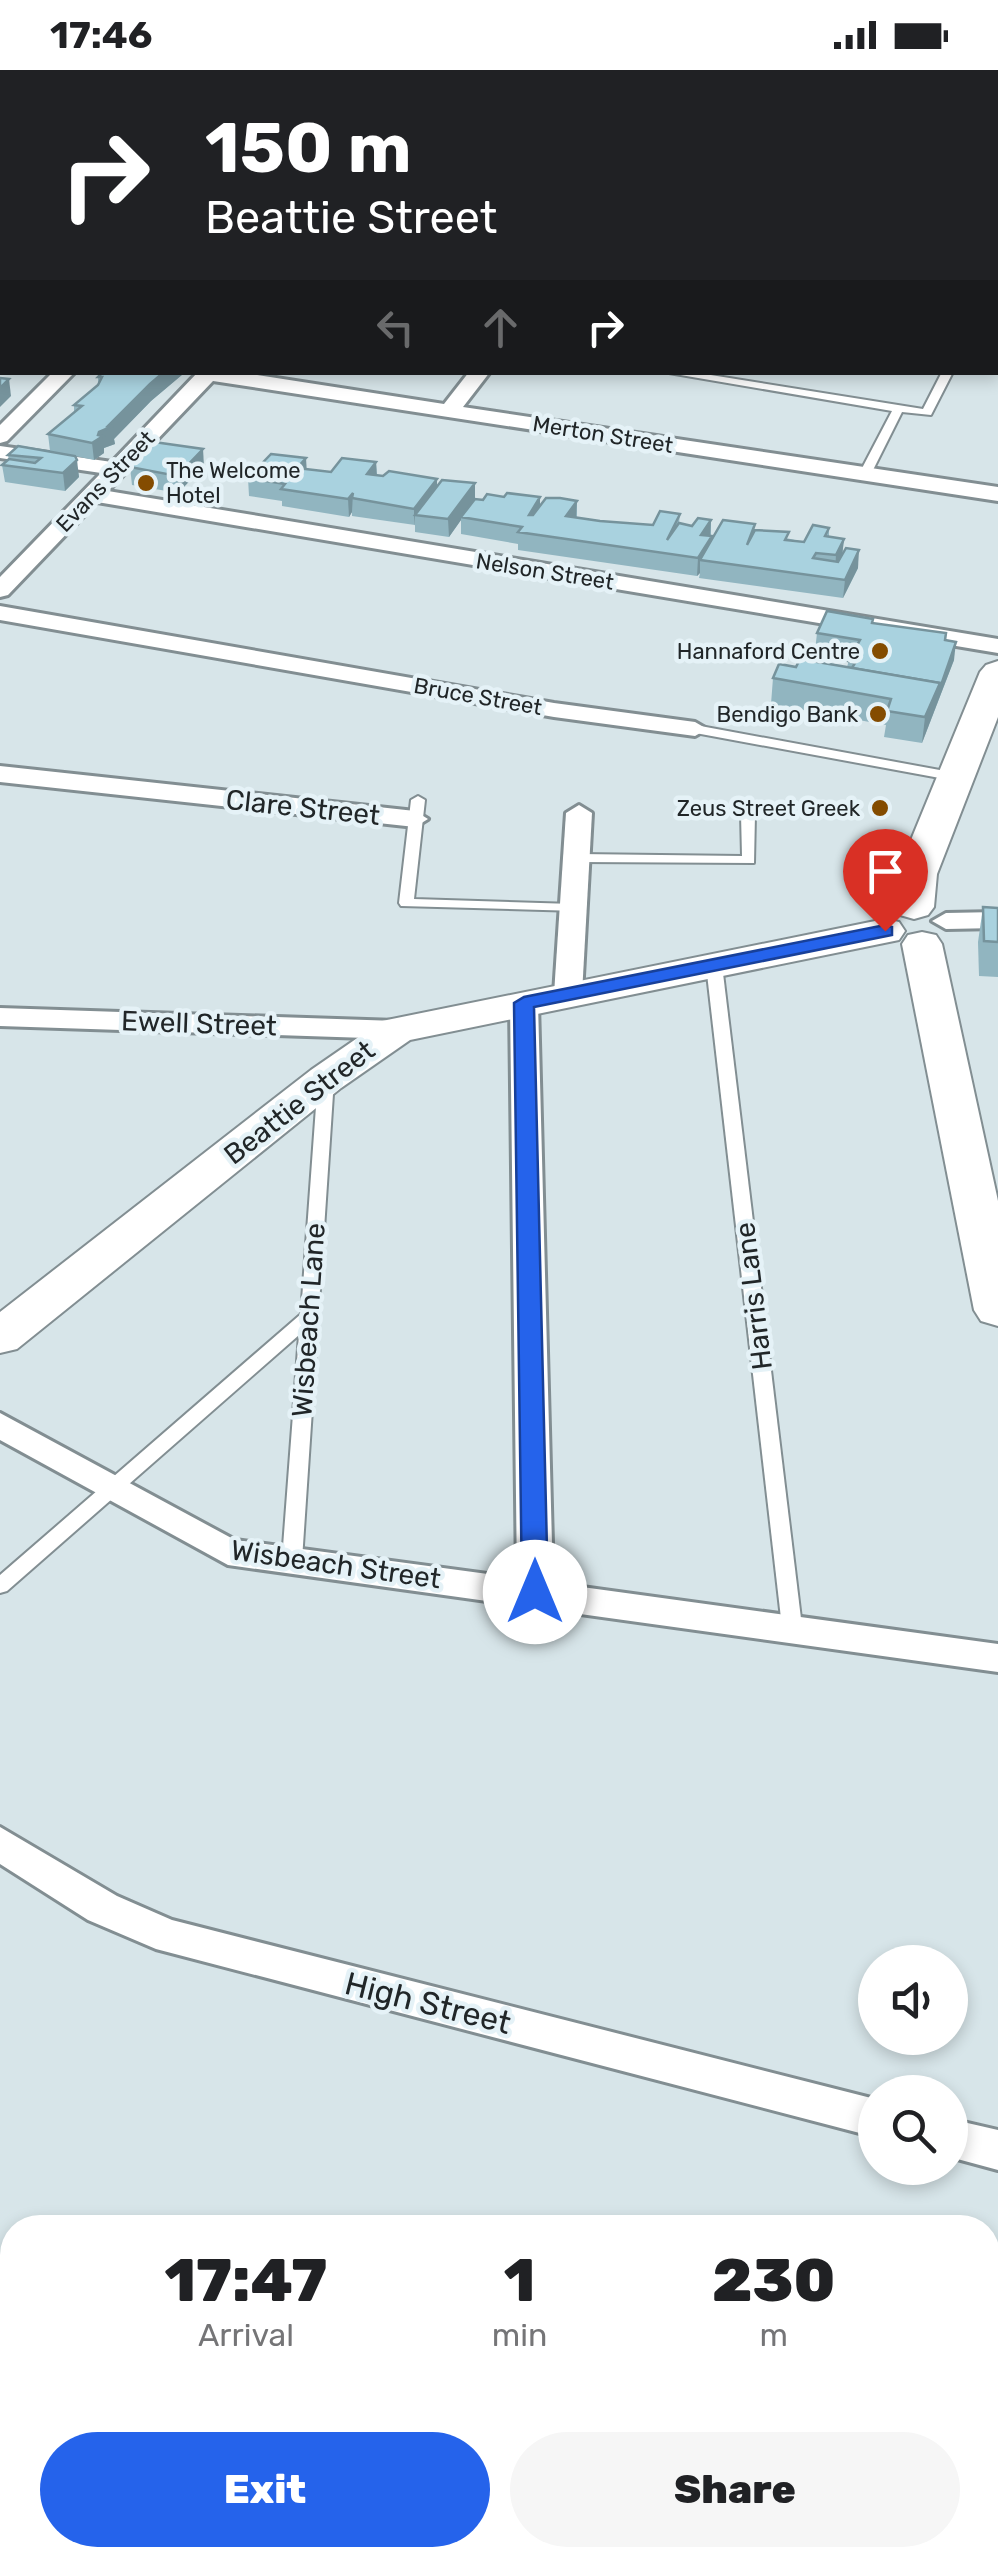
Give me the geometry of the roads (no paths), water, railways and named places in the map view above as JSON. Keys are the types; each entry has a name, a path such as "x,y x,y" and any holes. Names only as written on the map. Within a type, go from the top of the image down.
{"street":[{"path":"0,437 62,375"},
{"name":"Evans Street","path":"0,590 207,375"},
{"name":"Merton Street","path":"222,375 998,494"},
{"path":"449,411 478,375"},
{"path":"15,389 44,392"},
{"path":"0,452 117,469"},
{"name":"Nelson Street","path":"92,495 998,646"},
{"path":"0,562 24,565"},
{"name":"Bruce Street","path":"0,613 554,710 694,730"},
{"path":"998,672 917,874 917,926 985,1194 998,1310"},
{"name":"Clare Street","path":"0,774 416,810"},
{"path":"568,994 579,813"},
{"path":"917,926 998,920"},
{"name":"Beattie Street","path":"0,1337 326,1079 397,1030 917,926"},
{"path":"524,1003 535,1592"},
{"name":"Ewell Street","path":"0,1017 397,1030"},
{"name":"Wisbeach Street","path":"0,1425 228,1552 998,1658"},
{"name":"High Street","path":"0,1844 78,1897 123,1921 170,1937 858,2114"},
{"path":"968,2142 998,2150"}],"lane":[{"path":"686,375 927,413 946,375"},
{"path":"865,474 898,410"},
{"name":"Bruce Street","path":"694,730 956,777"},
{"name":"Clare Street","path":"416,810 406,902 573,908"},
{"path":"579,858 749,860 748,814"},
{"name":"Harris Lane","path":"714,965 792,1627"},
{"name":"Wisbeach Lane","path":"292,1560 326,1079"},
{"path":"0,1586 307,1318"}],"place":[{"name":"The Welcome Hotel","path":"146,483"},
{"name":"Hannaford Centre","path":"880,651"},
{"name":"Bendigo Bank","path":"878,714"},
{"name":"Zeus Street Greek","path":"880,808"}]}
